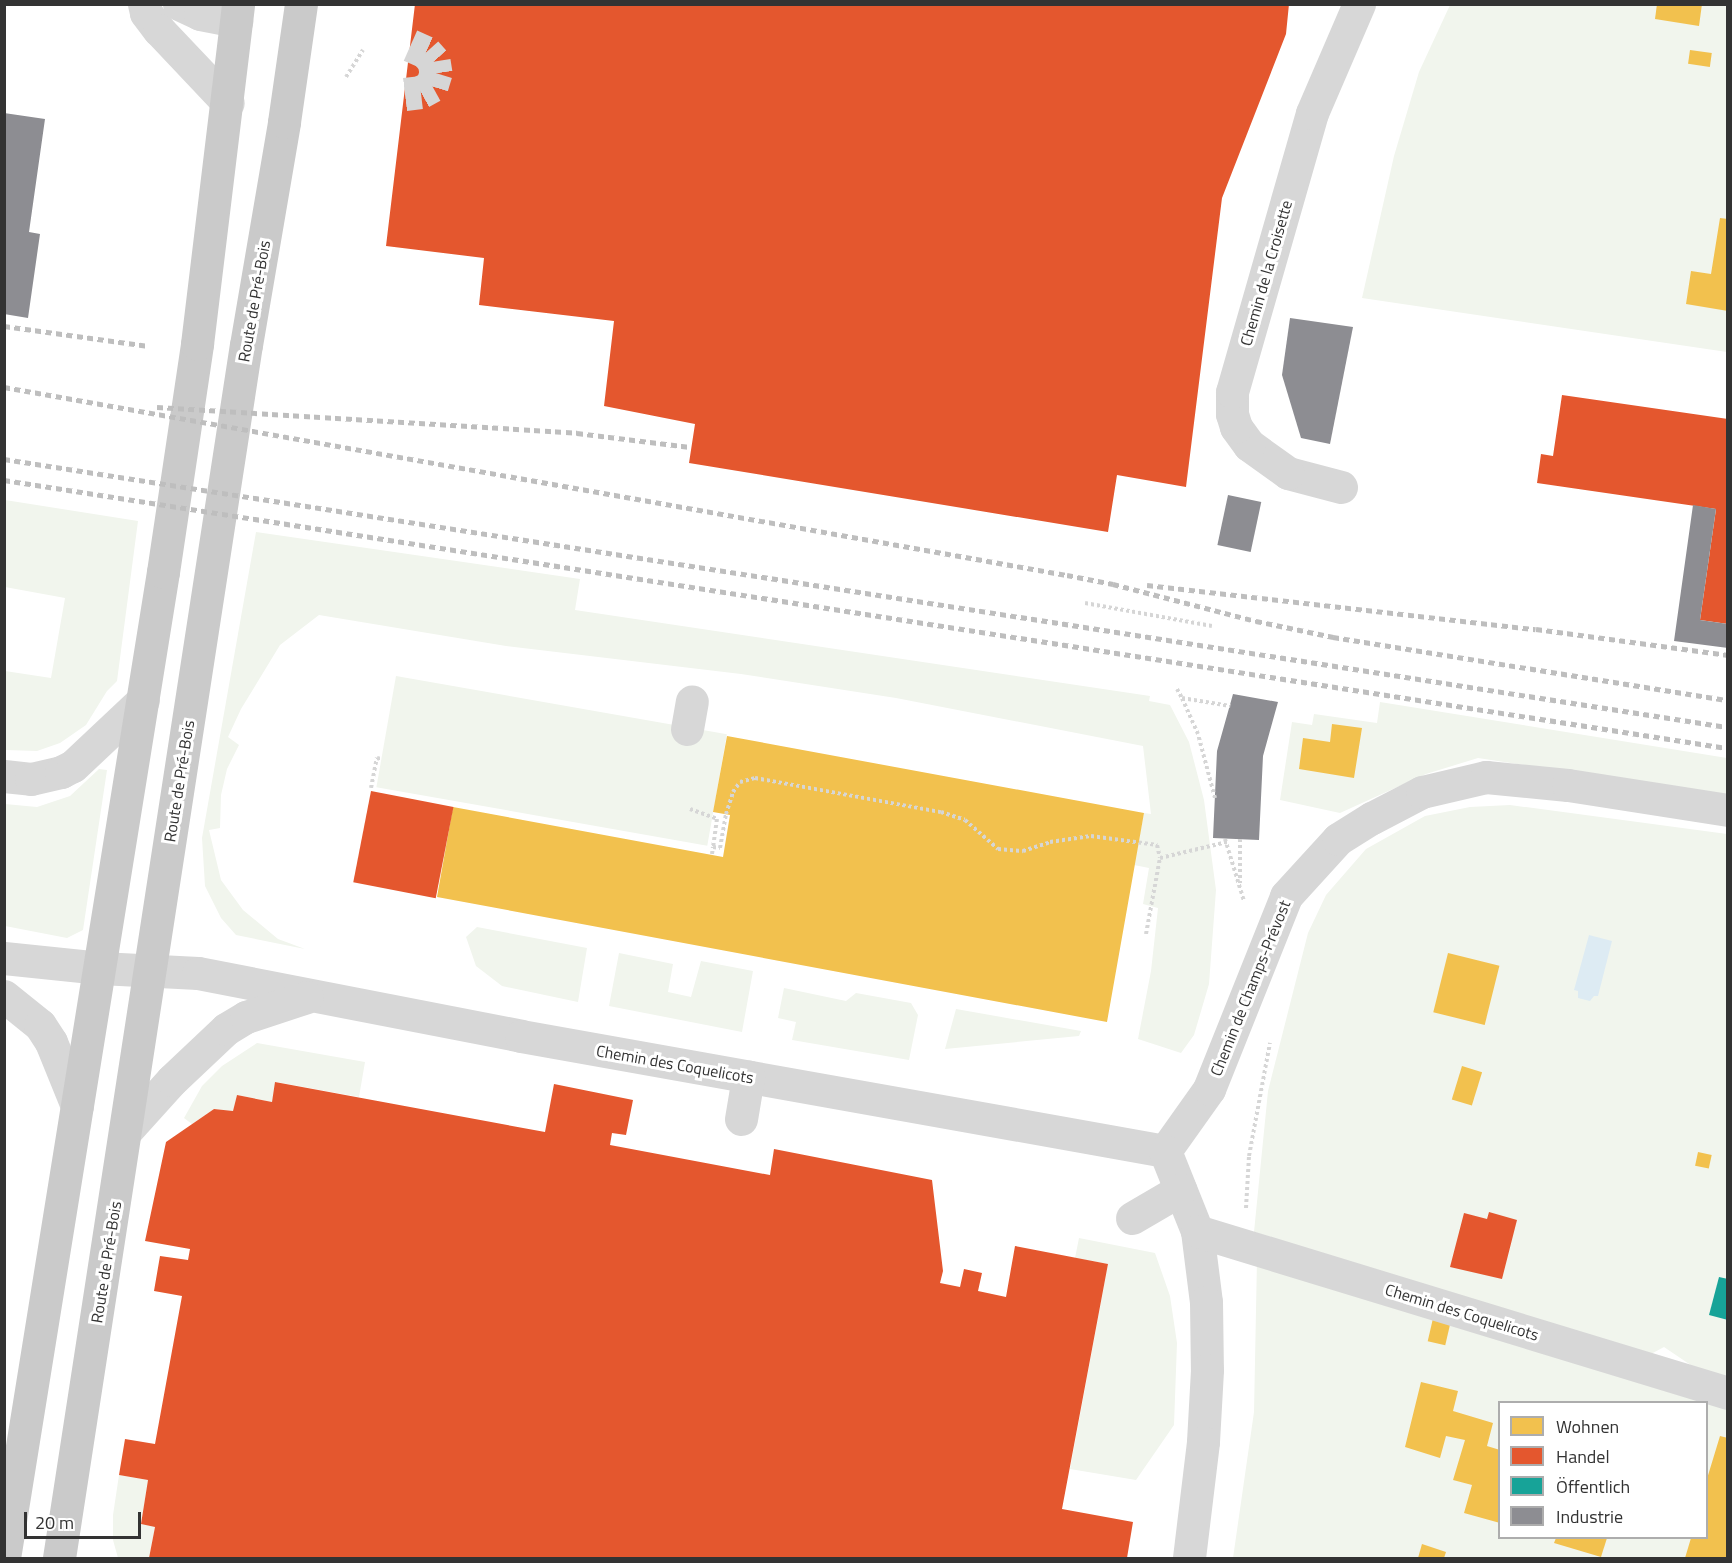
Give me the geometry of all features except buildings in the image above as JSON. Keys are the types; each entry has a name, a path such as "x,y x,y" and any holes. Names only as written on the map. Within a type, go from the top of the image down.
{"main road":[{"name":"Route de Pré-Bois","path":"59,1558 301,4"},
{"path":"4,1558 143,700 197,344 228,103 237,13"},
{"path":"4,1486 22,1454"},
{"path":"67,1516 80,1558"}],"street":[{"path":"144,4 146,13 159,30 228,103"},
{"path":"179,4 200,14 237,13"},
{"name":"Chemin de la Croisette","path":"1341,488 1288,473 1249,445 1236,427 1232,414 1232,392 1312,113 1359,4"},
{"path":"4,776 31,779 61,772 73,766 143,700"},
{"name":"Chemin de Champs-Prévost","path":"1165,1151 1209,1089 1286,896 1338,839 1372,818 1422,792 1486,777 1568,785 1728,810"},
{"name":"Chemin des Coquelicots","path":"4,958 100,968 198,973 309,996 748,1077 1165,1151"},
{"path":"4,996 40,1025 51,1042 77,1106"},
{"path":"125,1132 172,1080 226,1029 246,1017 309,996"},
{"path":"741,1119 748,1077"},
{"path":"1165,1151 1197,1232 1206,1302 1207,1370 1203,1442 1189,1558"},
{"path":"1132,1218 1180,1190"},
{"name":"Chemin des Coquelicots","path":"1197,1232 1728,1393"}],"path":[{"path":"346,77 363,50"},
{"path":"1085,603 1212,626"},
{"path":"1177,689 1198,734 1215,798"},
{"path":"1182,698 1230,706"},
{"path":"371,788 377,758 381,759"},
{"path":"713,846 720,848 726,814 733,792 741,782 755,778 941,812 964,820 998,849 1023,851 1050,842 1091,836 1157,845 1160,858 1146,934"},
{"path":"690,809 717,819 712,854"},
{"path":"1160,858 1226,841 1243,899 1240,839"}],"shaded area":[{"path":"1450,5 1727,5 1727,352 1362,298 1394,156 1419,72"},
{"path":"5,500 138,521 117,681 107,691 86,725 60,743 37,751 5,750 5,671 51,678 65,598 5,587"},
{"path":"256,532 580,579 575,610 1150,696 1149,701 1170,705 1189,742 1204,800 1216,890 1209,984 1194,1035 1181,1053 1138,1039 1151,971 1158,908 1143,904 1149,868 1134,865 1144,813 1151,814 1143,746 896,698 741,674 506,646 319,615 280,645 241,709 228,737 239,745 227,769 221,795 220,828 209,830 221,880 243,910 278,939 305,949 236,935 221,918 205,886 202,838"},
{"path":"396,676 727,734 707,846 376,787"},
{"path":"1380,702 1727,758 1727,796 1478,758 1426,774 1340,813 1280,800 1292,722 1312,725 1314,714 1377,723"},
{"path":"99,769 107,770 83,930 67,938 5,926 5,804 37,807 70,796"},
{"path":"1510,805 1727,834 1727,1378 1698,1370 1664,1347 1649,1355 1254,1232 1268,1091 1308,933 1326,895 1366,849 1425,816 1470,807"},
{"path":"477,927 587,948 578,1002 502,986 476,966 466,937"},
{"path":"1589,935 1612,941 1598,996 1594,996 1590,1001 1578,998 1578,991 1574,990"},
{"path":"619,953 673,964 668,992 691,997 701,961 753,971 742,1032 609,1006"},
{"path":"784,988 846,1001 856,993 911,1003 918,1015 909,1060 792,1040 796,1022 778,1018"},
{"path":"956,1009 1081,1031 1079,1036 945,1049"},
{"path":"257,1043 365,1062 359,1097 276,1082 272,1102 237,1095 233,1111 214,1109 192,1124 184,1118 202,1086 222,1066"},
{"path":"1079,1238 1155,1253 1170,1296 1177,1343 1174,1425 1136,1480 1070,1469 1108,1264 1075,1258"},
{"path":"1257,1259 1727,1405 1727,1558 1233,1558 1254,1412"},
{"path":"119,1475 148,1480 141,1524 155,1527 149,1558 118,1558 113,1540 113,1515"}],"tunnel":[{"path":"405,94 421,92 432,86 436,73 434,61 426,52 410,45"}],"railway":[{"path":"4,326 149,346"},
{"path":"4,387 1067,575 1113,584 1256,621 1333,637 1728,700"},
{"path":"157,407 577,433 690,447"},
{"path":"4,459 1728,727"},
{"path":"4,480 1728,748"},
{"path":"1147,585 1536,629 1728,655"}]}
